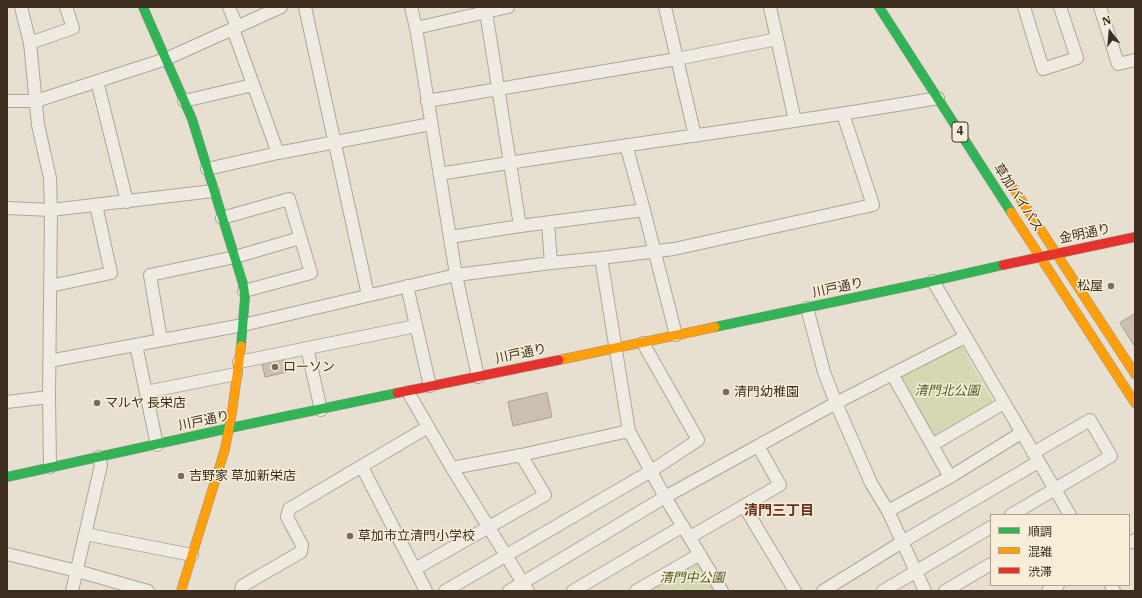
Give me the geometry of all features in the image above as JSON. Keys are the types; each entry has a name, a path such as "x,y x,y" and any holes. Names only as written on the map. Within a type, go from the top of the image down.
{"main road":[{"path":"143,7 184,101 198,138 244,291 243,325 230,428 225,449 181,591"},
{"name":"草加バイパス","path":"879,7 1135,403"},
{"name":"草加バイパス","path":"1008,180 1135,374"},
{"name":"金明通り","path":"1040,256 1135,237"},
{"name":"川戸通り","path":"7,477 230,428 643,343 933,281 1040,256"}],"street":[{"path":"21,7 30,43 38,125 50,178 50,467"},
{"path":"30,43 73,28 66,7"},
{"path":"229,7 253,85 278,153"},
{"path":"7,101 36,101 166,59 281,7"},
{"path":"306,7 368,295"},
{"path":"411,7 416,28 456,275 478,377"},
{"path":"416,28 508,7"},
{"path":"665,7 695,136"},
{"path":"770,7 795,121"},
{"path":"1024,7 1043,70 1077,58 1060,7"},
{"path":"1100,7 1118,64 1135,60"},
{"path":"486,12 520,226"},
{"path":"427,101 677,59 777,39"},
{"path":"97,81 127,202"},
{"path":"184,101 253,85"},
{"path":"440,174 511,162 843,114 938,98"},
{"path":"49,361 243,325 456,275 674,249 873,205 843,114"},
{"path":"207,169 278,153 431,124"},
{"path":"626,145 676,335"},
{"path":"7,208 51,210 213,191"},
{"path":"222,218 289,199 311,273 244,291"},
{"path":"50,286 111,273 96,205"},
{"path":"450,237 520,226 644,210"},
{"path":"548,223 551,263"},
{"path":"161,340 150,275 235,257 300,238"},
{"path":"601,258 629,431 666,498 722,591"},
{"path":"933,281 1069,514"},
{"path":"407,286 430,386"},
{"path":"806,308 824,372 836,404 871,483 888,512 925,591"},
{"path":"146,392 308,348 416,326"},
{"path":"509,591 525,587 666,498 758,446 892,374 966,337"},
{"path":"445,591 651,471 698,440 643,343"},
{"path":"136,345 157,445"},
{"path":"308,348 321,410"},
{"path":"892,374 950,477"},
{"path":"408,392 452,468 525,587"},
{"path":"7,402 49,397"},
{"path":"932,445 1004,403"},
{"path":"823,591 1036,457 1090,420 1111,456 1013,514"},
{"path":"241,591 242,586 301,552 302,545 287,517 289,509 428,427"},
{"path":"452,468 521,455 629,431"},
{"path":"888,512 950,477 1021,432"},
{"path":"690,537 780,485 758,446"},
{"path":"415,568 545,495 521,455"},
{"path":"72,591 101,465 99,458"},
{"path":"362,467 426,591"},
{"path":"744,506 795,591"},
{"path":"573,591 683,526"},
{"path":"883,591 990,528"},
{"path":"86,534 192,555"},
{"path":"636,591 700,554"},
{"path":"8,558 77,571 148,591"},
{"path":"945,591 990,565"}],"green space":[{"name":"清門北公園","path":"961,345 994,404 935,438 901,377"},
{"name":"清門中公園","path":"698,559 716,591 643,591"}],"building":[{"path":"1135,314 1135,347 1120,323"},
{"path":"284,359 287,372 265,377 262,363"},
{"path":"547,393 552,417 513,426 508,402"}],"traffic: fast":[{"path":"143,7 192,119 243,284 245,297 241,346"},
{"path":"879,7 1011,212"},
{"path":"715,327 1003,265"},
{"path":"7,477 397,393"}],"traffic: slow":[{"path":"1014,189 1135,374"},
{"path":"1011,212 1135,403"},
{"path":"559,360 715,327"},
{"path":"181,591 225,449 232,412 241,346"}],"traffic: jam":[{"path":"1003,265 1135,237"},
{"path":"397,393 559,360"}],"place":[{"name":"松屋","path":"1111,286"},
{"name":"ローソン","path":"275,367"},
{"name":"清門幼稚園","path":"726,392"},
{"name":"マルヤ 長栄店","path":"97,403"},
{"name":"吉野家 草加新栄店","path":"181,476"},
{"name":"草加市立清門小学校","path":"350,536"}],"district":[{"name":"清門三丁目","path":"779,511"}]}
